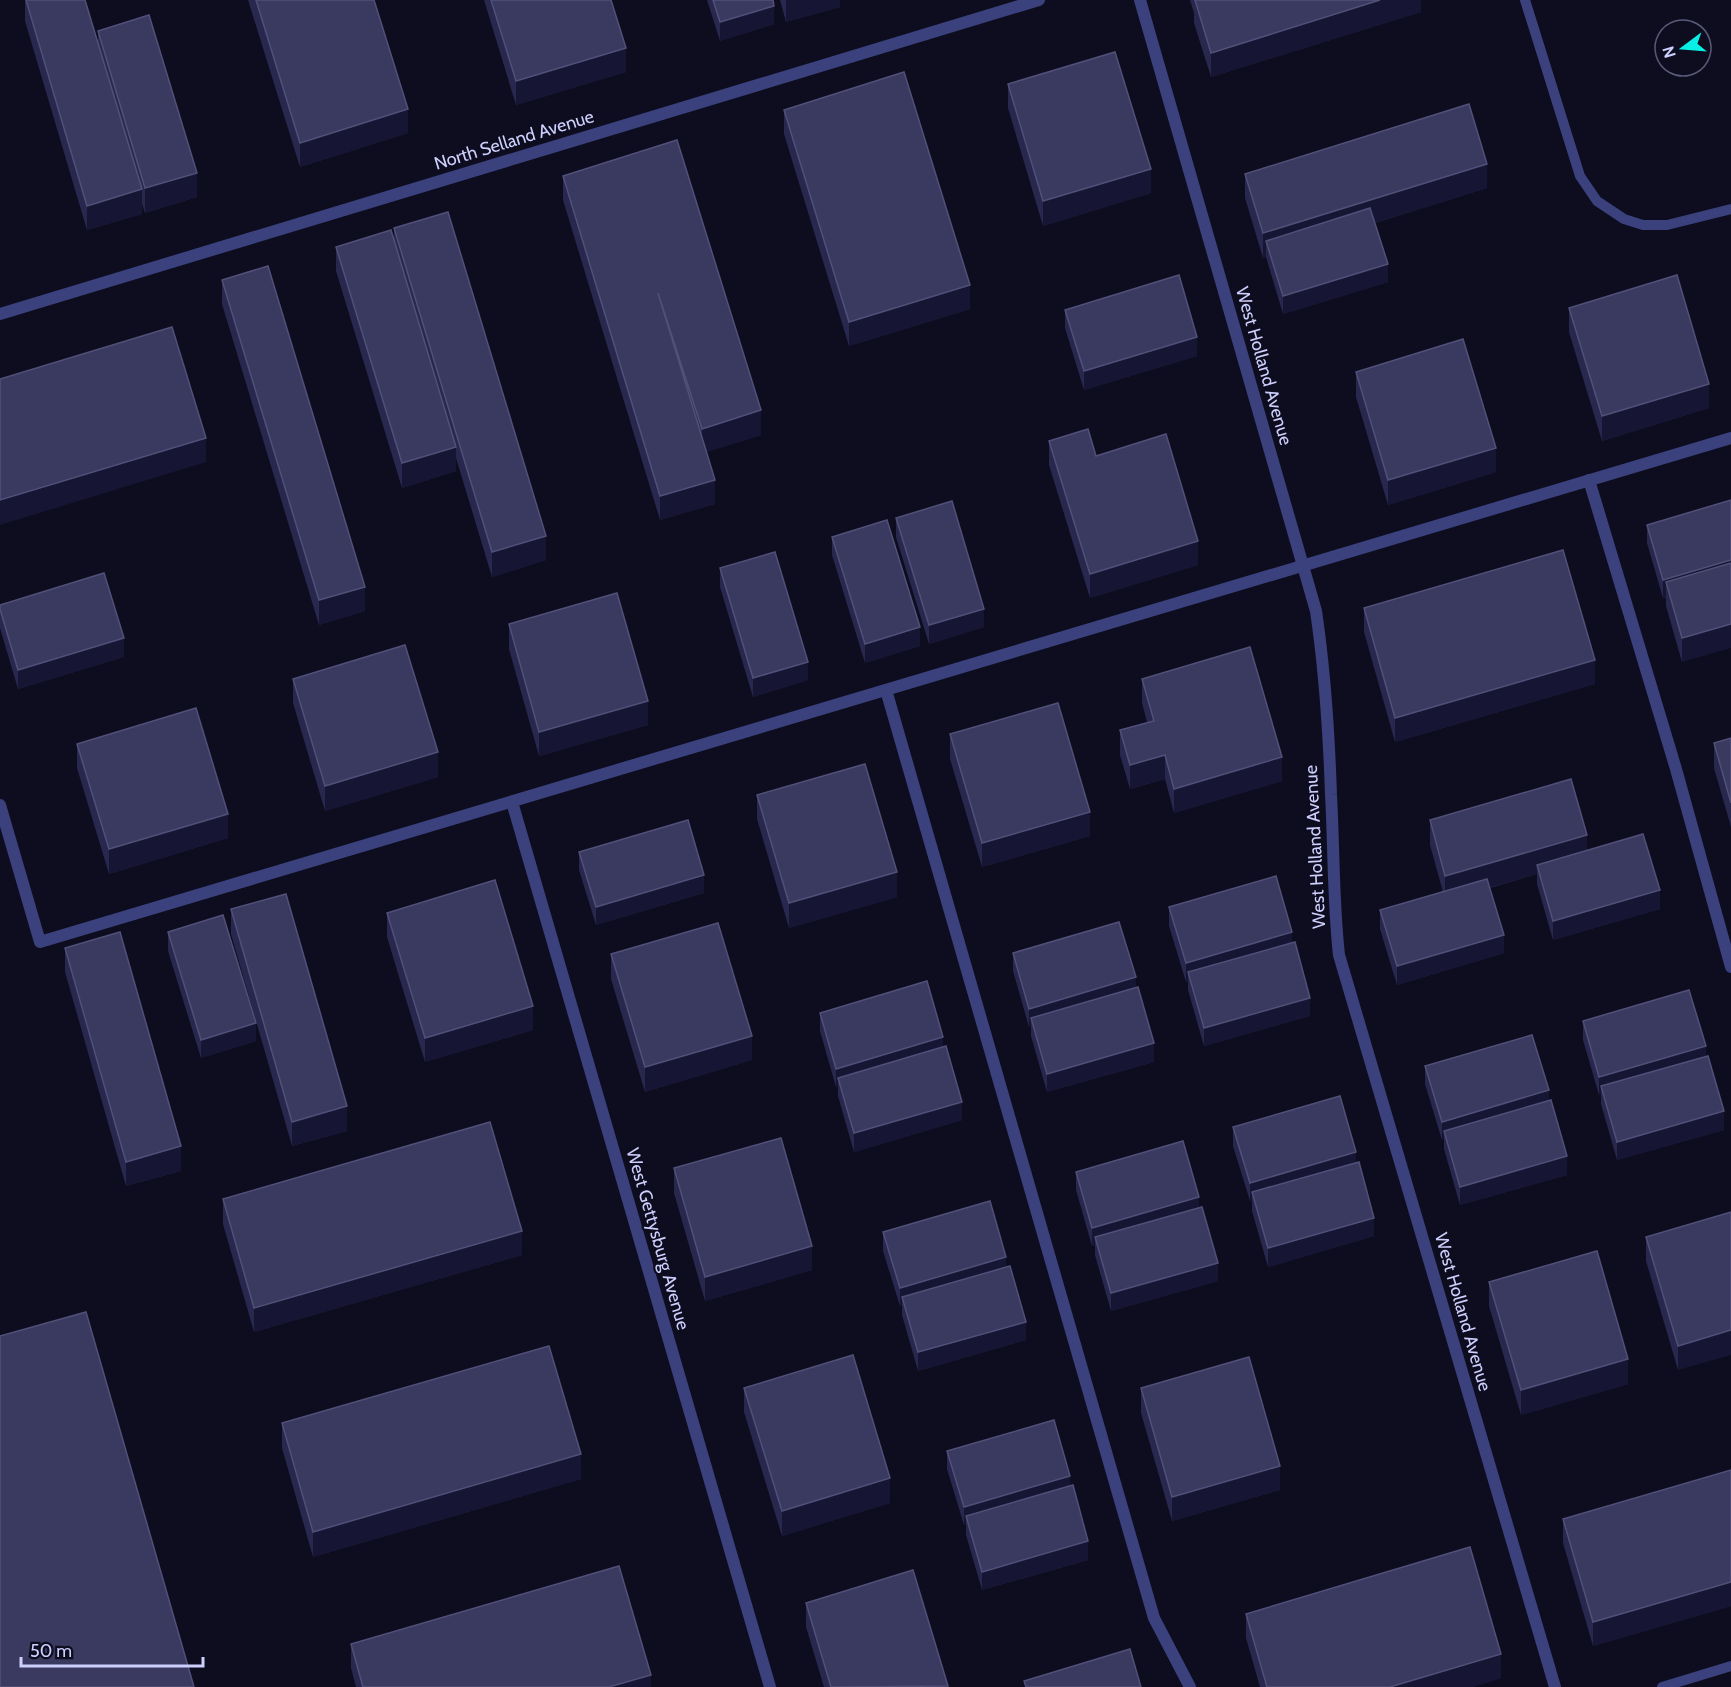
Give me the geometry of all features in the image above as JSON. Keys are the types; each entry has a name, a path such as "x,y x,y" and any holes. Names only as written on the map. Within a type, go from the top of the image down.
{"street":[{"name":"North Selland Avenue","path":"0,314 1039,0"},
{"name":"West Holland Avenue","path":"1140,0 1316,612 1323,657 1331,793 1334,911 1339,956 1555,1687"},
{"path":"0,805 40,942 1731,438"},
{"path":"1589,480 1676,769 1731,967"},
{"path":"886,690 1154,1618 1190,1687"},
{"name":"West Gettysburg Avenue","path":"512,802 770,1687"}],"lane":[{"path":"1525,0 1580,176 1597,201 1624,219 1643,225 1667,225 1731,209"},
{"path":"1662,1687 1731,1666"}],"building":[{"path":"26,0 85,0 142,189 87,206"},
{"path":"256,0 374,0 408,109 300,143"},
{"path":"491,0 611,0 626,48 516,81"},
{"path":"713,0 773,0 774,6 720,22"},
{"path":"1195,0 1380,0 1211,53"},
{"path":"149,15 197,173 145,188 98,31"},
{"path":"1115,52 1151,169 1043,201 1008,84"},
{"path":"904,72 970,285 849,322 784,110"},
{"path":"1469,104 1487,164 1263,233 1245,174"},
{"path":"677,140 761,410 702,429 658,293 715,480 660,496 563,176"},
{"path":"1370,208 1388,264 1283,296 1266,241"},
{"path":"448,212 546,536 492,552 394,228"},
{"path":"391,230 456,447 402,463 336,247"},
{"path":"268,266 365,587 319,600 222,280"},
{"path":"1179,275 1197,337 1084,371 1065,310"},
{"path":"1677,275 1709,384 1602,416 1569,308"},
{"path":"172,327 206,438 0,500 0,379"},
{"path":"1463,339 1496,448 1388,480 1356,372"},
{"path":"1088,429 1096,456 1166,434 1198,541 1090,574 1049,441"},
{"path":"1731,500 1731,560 1663,580 1647,525"},
{"path":"952,501 984,609 929,625 896,518"},
{"path":"887,520 920,627 865,644 832,537"},
{"path":"1563,550 1595,660 1395,718 1364,608"},
{"path":"775,552 808,662 753,678 720,568"},
{"path":"1731,563 1731,624 1682,638 1666,582"},
{"path":"104,573 124,638 18,670 0,605"},
{"path":"617,593 648,701 539,732 509,624"},
{"path":"405,645 438,752 325,786 293,679"},
{"path":"1250,647 1282,757 1174,789 1165,755 1130,765 1120,730 1154,721 1142,679"},
{"path":"1058,703 1090,812 982,843 950,734"},
{"path":"196,708 228,814 109,849 77,744"},
{"path":"1731,738 1731,803 1714,743"},
{"path":"865,764 897,872 789,903 757,795"},
{"path":"1571,779 1587,835 1445,876 1430,820"},
{"path":"688,820 704,875 596,907 579,852"},
{"path":"1643,834 1660,890 1553,921 1537,865"},
{"path":"1276,876 1292,932 1186,963 1169,907"},
{"path":"1487,879 1504,935 1397,966 1380,910"},
{"path":"495,880 533,1006 425,1038 387,913"},
{"path":"286,894 347,1106 292,1122 231,909"},
{"path":"223,915 256,1023 201,1040 168,932"},
{"path":"1119,922 1136,977 1029,1009 1013,953"},
{"path":"718,923 752,1036 645,1067 611,954"},
{"path":"120,932 181,1146 126,1162 65,948"},
{"path":"1295,942 1310,998 1204,1028 1188,972"},
{"path":"927,981 943,1037 836,1069 820,1013"},
{"path":"1138,987 1154,1043 1047,1074 1031,1018"},
{"path":"1689,990 1706,1046 1599,1077 1583,1021"},
{"path":"1532,1035 1549,1090 1442,1122 1425,1066"},
{"path":"946,1046 962,1102 854,1133 838,1078"},
{"path":"1708,1056 1724,1111 1617,1142 1601,1086"},
{"path":"1340,1096 1356,1152 1250,1183 1233,1127"},
{"path":"1551,1100 1567,1156 1460,1187 1444,1131"},
{"path":"490,1122 522,1231 254,1308 223,1199"},
{"path":"781,1138 812,1246 705,1277 674,1168"},
{"path":"1183,1141 1199,1197 1092,1228 1076,1172"},
{"path":"1359,1162 1374,1218 1268,1248 1252,1192"},
{"path":"990,1201 1006,1257 900,1288 883,1232"},
{"path":"1202,1207 1218,1263 1111,1293 1095,1237"},
{"path":"1731,1212 1731,1330 1678,1346 1646,1237"},
{"path":"1597,1251 1628,1359 1521,1390 1489,1282"},
{"path":"1010,1266 1026,1322 918,1352 902,1297"},
{"path":"86,1312 194,1687 0,1687 0,1336"},
{"path":"549,1346 581,1454 313,1532 282,1423"},
{"path":"853,1355 890,1478 782,1511 744,1388"},
{"path":"1249,1357 1280,1466 1172,1497 1141,1388"},
{"path":"1054,1420 1070,1476 964,1507 947,1451"},
{"path":"1731,1470 1731,1582 1593,1622 1563,1519"},
{"path":"1073,1485 1088,1541 982,1572 966,1516"},
{"path":"1470,1547 1501,1654 1390,1687 1267,1687 1246,1614"},
{"path":"619,1566 651,1675 609,1687 363,1687 351,1644"},
{"path":"913,1570 948,1686 831,1687 806,1603"},
{"path":"1130,1649 1141,1687 1026,1687 1024,1681"}]}
